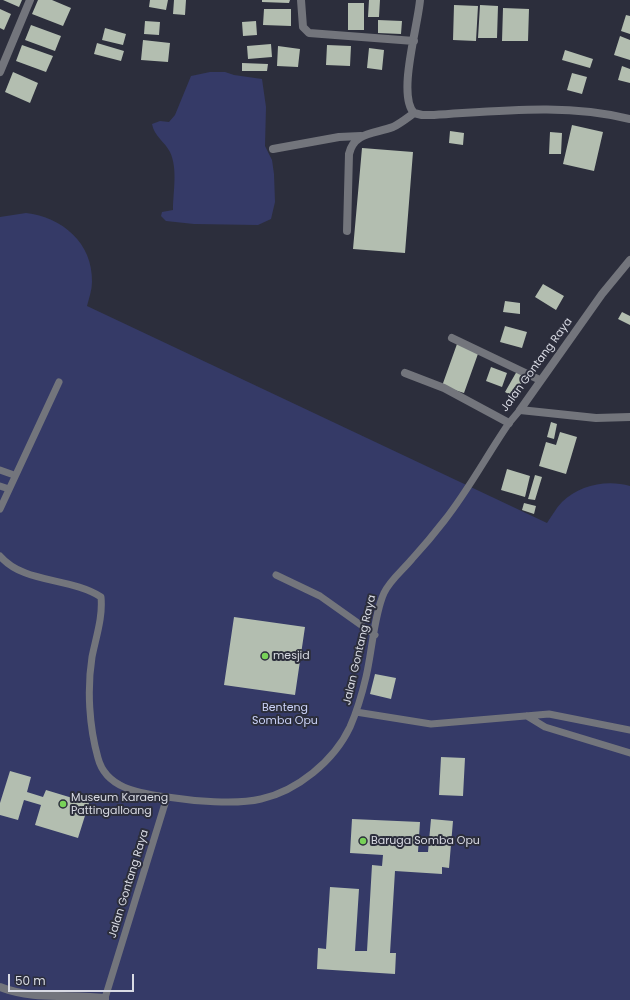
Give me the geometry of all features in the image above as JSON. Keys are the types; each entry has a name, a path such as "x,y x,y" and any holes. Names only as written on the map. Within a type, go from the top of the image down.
{"street":[{"path":"0,72 30,0"},
{"path":"300,0 302,27 310,33 414,41"},
{"path":"420,0 407,87 409,105 414,113 434,115 530,109 560,109 630,119"},
{"path":"273,149 339,137 362,136 401,123 414,113"},
{"path":"347,231 349,154 351,144 362,136"},
{"name":"Jalan Gontang Raya","path":"520,410 602,294 630,260"},
{"path":"452,338 540,380"},
{"path":"405,373 440,385 509,423"},
{"path":"520,410 596,418 630,417"},
{"path":"0,987 31,995 105,999"}],"lane":[{"path":"0,509 14,475 59,382"},
{"name":"Jalan Gontang Raya","path":"105,999 167,797 237,802 260,799 281,792 304,779 322,764 340,745 356,712 375,635 378,610 384,592 394,578 446,519 509,423 520,410"},
{"path":"0,470 14,475"},
{"path":"0,486 9,489"},
{"path":"0,556 7,564 33,575 89,589 101,597 102,609 89,682 91,715 98,760 110,778 119,786 134,791 167,797"},
{"path":"276,574 320,596 375,635"},
{"path":"356,712 431,724 549,714 630,730"},
{"path":"527,716 545,728 630,753"}],"green space":[{"path":"210,72 225,72 234,75 262,79 266,107 265,146 272,160 275,202 271,219 258,225 194,224 166,221 161,216 162,212 173,210 174,166 168,148 155,132 152,124 160,121 169,122 175,115 191,76"},
{"name":"Benteng Somba Opu","path":"26,213 52,220 63,226 73,234 81,244 87,255 91,268 92,285 87,306 547,523 562,502 577,491 594,485 612,483 630,486 630,1000 0,1000 0,217"}],"building":[{"path":"3,0 22,0 19,7"},
{"path":"38,0 52,0 71,8 63,26 32,14"},
{"path":"150,0 168,0 166,10 149,7"},
{"path":"174,0 186,0 185,15 173,14"},
{"path":"262,0 290,0 289,3 262,2"},
{"path":"369,0 380,0 379,17 368,17"},
{"path":"348,3 364,3 364,30 348,30"},
{"path":"454,5 478,6 476,41 453,40"},
{"path":"480,5 498,6 497,38 478,38"},
{"path":"503,8 529,9 528,41 502,41"},
{"path":"0,9 11,14 4,30 0,28"},
{"path":"264,9 291,9 291,26 263,25"},
{"path":"626,15 630,16 630,34 621,31"},
{"path":"378,20 402,21 401,34 378,33"},
{"path":"145,21 160,22 159,35 144,34"},
{"path":"256,21 257,35 243,36 242,22"},
{"path":"31,25 61,36 55,51 25,40"},
{"path":"105,28 126,34 123,45 102,40"},
{"path":"620,36 630,40 630,60 614,55"},
{"path":"143,40 170,43 168,62 141,60"},
{"path":"97,43 124,51 121,61 94,54"},
{"path":"271,44 272,57 248,59 247,46"},
{"path":"22,45 53,56 46,72 16,61"},
{"path":"327,45 351,46 350,66 326,65"},
{"path":"278,46 300,49 298,67 277,66"},
{"path":"369,48 384,50 382,70 367,68"},
{"path":"565,50 593,59 590,68 562,60"},
{"path":"242,63 268,64 267,71 242,71"},
{"path":"622,66 630,69 630,83 618,80"},
{"path":"13,72 38,83 30,103 5,92"},
{"path":"572,73 587,77 582,94 567,90"},
{"path":"572,125 603,132 594,171 563,164"},
{"path":"450,131 464,133 463,145 449,143"},
{"path":"550,132 562,133 561,154 549,154"},
{"path":"362,148 413,152 405,253 353,249"},
{"path":"543,284 564,296 556,310 535,297"},
{"path":"505,301 520,303 520,314 503,312"},
{"path":"622,312 630,316 630,325 618,319"},
{"path":"505,326 527,332 522,348 500,342"},
{"path":"457,344 479,351 464,393 442,386"},
{"path":"491,367 507,373 502,387 486,381"},
{"path":"517,371 526,376 514,397 505,392"},
{"path":"551,422 557,424 554,439 547,437"},
{"path":"560,432 577,437 566,474 539,466 546,442 556,445"},
{"path":"507,469 530,476 525,497 501,490"},
{"path":"535,475 542,477 535,500 528,499"},
{"path":"524,503 536,506 534,514 522,510"},
{"name":"mesjid","path":"234,617 305,627 295,695 224,685"},
{"path":"375,674 396,678 391,699 370,694"},
{"path":"441,757 465,758 463,796 439,795"},
{"name":"Museum Karaeng Pattingalloang","path":"10,771 31,777 27,792 43,797 46,790 89,803 78,838 35,825 41,805 24,800 18,820 0,815 0,803"},
{"path":"352,819 420,822 418,852 428,852 431,819 453,821 449,868 442,867 442,874 395,871 390,953 396,953 395,974 317,969 318,948 326,949 330,887 359,889 355,951 367,951 372,865 382,866 383,855 350,853"}],"place":[{"name":"mesjid","path":"265,656"},
{"name":"Museum Karaeng Pattingalloang","path":"63,804"},
{"name":"Baruga Somba Opu","path":"363,841"}]}
